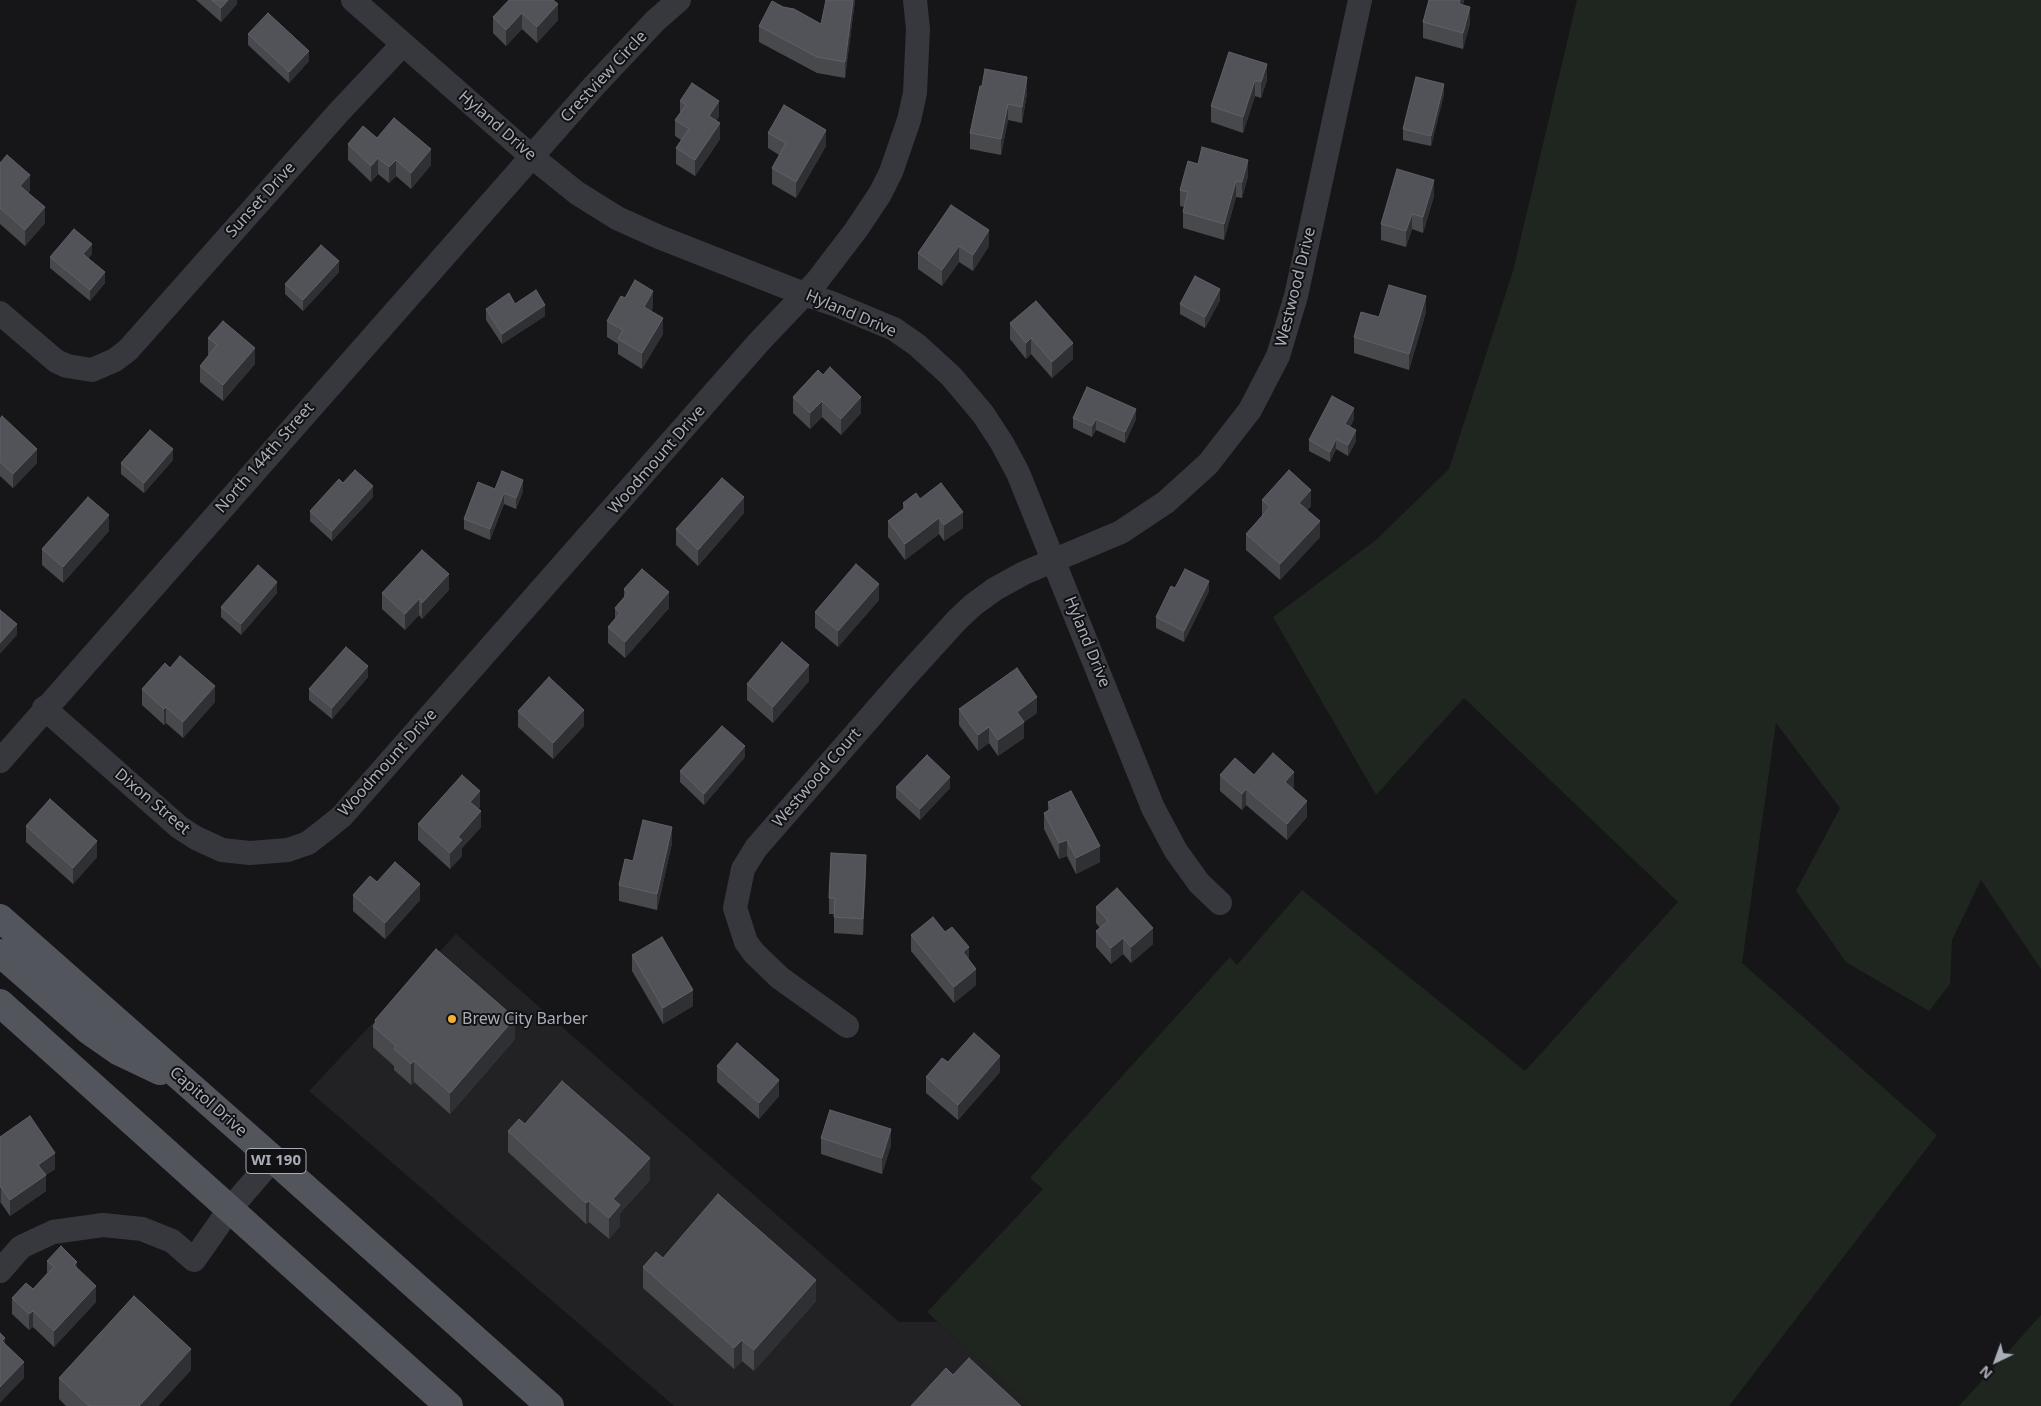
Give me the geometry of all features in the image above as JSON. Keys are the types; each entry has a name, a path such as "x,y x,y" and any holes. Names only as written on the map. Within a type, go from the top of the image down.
{"main road":[{"name":"Capitol Drive","path":"0,918 550,1406"},
{"path":"0,953 88,1030 118,1051 186,1082"},
{"path":"0,1003 449,1406"}],"street":[{"name":"Hyland Drive","path":"353,0 531,156 577,193 617,218 659,237 894,329 917,345 951,376 977,406 1002,443 1018,473 1153,808 1176,851 1200,883 1220,903"},
{"name":"Crestview Circle","path":"531,156 592,87 655,21 679,0"},
{"name":"Woodmount Drive","path":"280,852 308,843 342,816 759,342 818,281 856,230 880,194 891,172 915,93 918,29 915,0"},
{"name":"Westwood Drive","path":"1055,561 1120,532 1166,502 1208,464 1250,410 1278,356 1296,296 1360,0"},
{"name":"Sunset Drive","path":"0,313 56,361 67,366 92,370 106,365 120,356 338,112 403,44"},
{"name":"North 144th Street","path":"0,761 44,708 531,156"},
{"name":"Westwood Court","path":"847,1026 780,978 754,953 746,942 735,908 743,868 756,848 972,605 995,589 1024,573 1055,561"},
{"name":"Dixon Street","path":"44,708 179,827 196,838 222,850 250,853 280,852"},
{"path":"0,1271 21,1247 52,1232 103,1225 142,1229 172,1241 194,1260 230,1210 273,1159"}],"shaded area":[{"path":"1577,0 2041,0 2041,969 1981,880 1952,940 1950,984 1929,1011 1846,962 1796,891 1840,808 1776,723 1742,963 1937,1135 1729,1406 1030,1406 927,1312 1043,1189 1030,1178 1230,957 1237,965 1302,890 1525,1071 1678,902 1464,698 1376,795 1273,617 1376,540 1449,469 1513,271"},
{"path":"456,934 899,1322 938,1322 1030,1406 674,1406 309,1091"},
{"path":"2041,1315 2041,1406 1959,1406"}],"building":[{"path":"212,0 228,0 221,8"},
{"path":"509,0 553,0 558,4 537,27 522,13 506,30 493,17"},
{"path":"826,0 853,0 845,62 817,57 759,26 772,1 783,7 794,9 821,24"},
{"path":"1429,0 1460,0 1459,4 1470,7 1463,33 1423,22"},
{"path":"268,13 309,51 289,72 248,34"},
{"path":"1229,52 1267,64 1261,82 1255,80 1243,117 1211,106"},
{"path":"985,69 1027,77 1022,107 1008,104 1001,139 970,133"},
{"path":"1416,77 1444,84 1431,136 1403,129"},
{"path":"692,83 719,101 709,116 720,123 695,160 676,148 689,129 675,120 686,105 680,101"},
{"path":"784,105 826,130 796,182 772,168 786,143 768,133"},
{"path":"394,118 431,149 411,173 396,160 389,167 378,158 371,166 348,144 363,126 377,138"},
{"path":"1202,147 1248,160 1242,182 1236,181 1224,224 1183,212 1188,192 1180,190 1188,161 1198,164"},
{"path":"7,155 30,175 20,186 45,207 25,230 0,208 0,163"},
{"path":"1397,169 1434,180 1423,217 1412,214 1406,231 1381,224"},
{"path":"951,205 989,230 973,255 959,246 942,270 918,253"},
{"path":"74,229 92,244 83,254 105,272 90,290 50,257"},
{"path":"321,245 339,261 303,300 285,284"},
{"path":"1195,276 1220,289 1205,317 1180,304"},
{"path":"635,280 653,291 644,307 663,318 642,353 618,339 623,330 607,321 621,296 625,298"},
{"path":"1389,285 1426,296 1409,354 1354,337 1361,312 1379,317"},
{"path":"536,290 545,305 502,334 486,309 509,293 515,304"},
{"path":"1036,301 1073,343 1052,362 1031,338 1026,343 1010,323"},
{"path":"223,321 255,348 223,385 200,366 217,345 208,338"},
{"path":"830,367 861,397 841,419 822,401 810,413 793,397 818,370 823,375"},
{"path":"1087,387 1136,409 1125,432 1096,419 1092,426 1073,418"},
{"path":"1332,396 1354,408 1345,424 1356,430 1348,445 1336,439 1330,452 1309,440"},
{"path":"2,416 37,449 13,474 0,462 0,419"},
{"path":"150,430 173,449 144,483 121,463"},
{"path":"355,470 373,486 332,531 310,511 339,479 343,483"},
{"path":"1289,470 1311,490 1299,503 1320,521 1280,564 1246,534 1270,507 1262,500"},
{"path":"502,471 523,480 516,498 504,493 490,529 464,519 478,482 495,489"},
{"path":"722,478 744,497 698,550 676,529"},
{"path":"941,483 963,512 944,525 939,518 905,544 888,521 906,507 903,503 916,493 920,499"},
{"path":"88,497 109,515 63,567 42,549"},
{"path":"422,550 449,574 422,603 419,599 405,614 382,593"},
{"path":"856,564 879,584 838,631 815,612"},
{"path":"258,565 277,582 241,624 221,607"},
{"path":"642,569 669,592 625,642 608,627 620,613 615,608 628,593 624,589"},
{"path":"1185,569 1209,581 1184,631 1156,617 1171,586 1175,588"},
{"path":"0,610 17,624 0,643"},
{"path":"782,642 809,665 773,707 747,684"},
{"path":"346,647 368,666 332,708 309,689"},
{"path":"180,656 215,686 183,722 166,707 164,709 142,689 165,663 170,668"},
{"path":"1017,668 1037,697 1017,712 1024,722 998,740 989,727 978,735 959,709"},
{"path":"549,677 584,710 553,743 518,711"},
{"path":"722,726 745,746 704,794 680,771"},
{"path":"1273,753 1294,772 1285,782 1307,801 1287,824 1246,789 1242,794 1220,775 1235,758 1254,775"},
{"path":"927,755 950,777 920,809 896,787"},
{"path":"462,775 480,791 470,802 481,811 458,837 462,840 450,853 418,824"},
{"path":"1071,791 1100,846 1076,858 1067,840 1059,843 1044,813 1052,809 1048,802"},
{"path":"50,799 97,841 73,868 26,826"},
{"path":"643,820 672,827 657,894 619,885 625,859 633,861"},
{"path":"831,853 866,855 863,919 834,917 835,898 829,898"},
{"path":"395,862 420,884 385,923 353,895 370,876 377,882"},
{"path":"1117,888 1153,928 1131,947 1123,938 1111,948 1096,931 1108,921 1096,907"},
{"path":"933,917 945,932 952,927 969,947 963,952 976,969 954,987 911,935"},
{"path":"662,937 693,990 663,1008 632,955"},
{"path":"436,949 515,1018 450,1093 414,1061 411,1064 394,1049 396,1046 373,1026 376,1022 375,1020"},
{"path":"974,1033 1000,1056 958,1105 926,1077 942,1058 948,1062"},
{"path":"737,1043 779,1080 759,1103 717,1066"},
{"path":"562,1081 650,1158 613,1199 620,1205 609,1218 589,1201 586,1203 508,1131 519,1119 525,1124"},
{"path":"830,1110 891,1129 882,1158 821,1138"},
{"path":"30,1116 55,1153 38,1165 46,1175 10,1200 0,1187 0,1137"},
{"path":"718,1194 816,1280 754,1350 742,1340 734,1348 643,1267 656,1252 663,1258"},
{"path":"61,1246 77,1262 74,1265 96,1286 54,1331 33,1311 29,1314 12,1298 26,1283 33,1289 54,1267 47,1261"},
{"path":"134,1296 191,1349 139,1406 89,1406 59,1378"},
{"path":"0,1333 5,1338 2,1341 24,1362 0,1387"},
{"path":"969,1358 1021,1406 911,1406 946,1368 953,1375"}],"place":[{"name":"Brew City Barber","path":"452,1019"}]}
